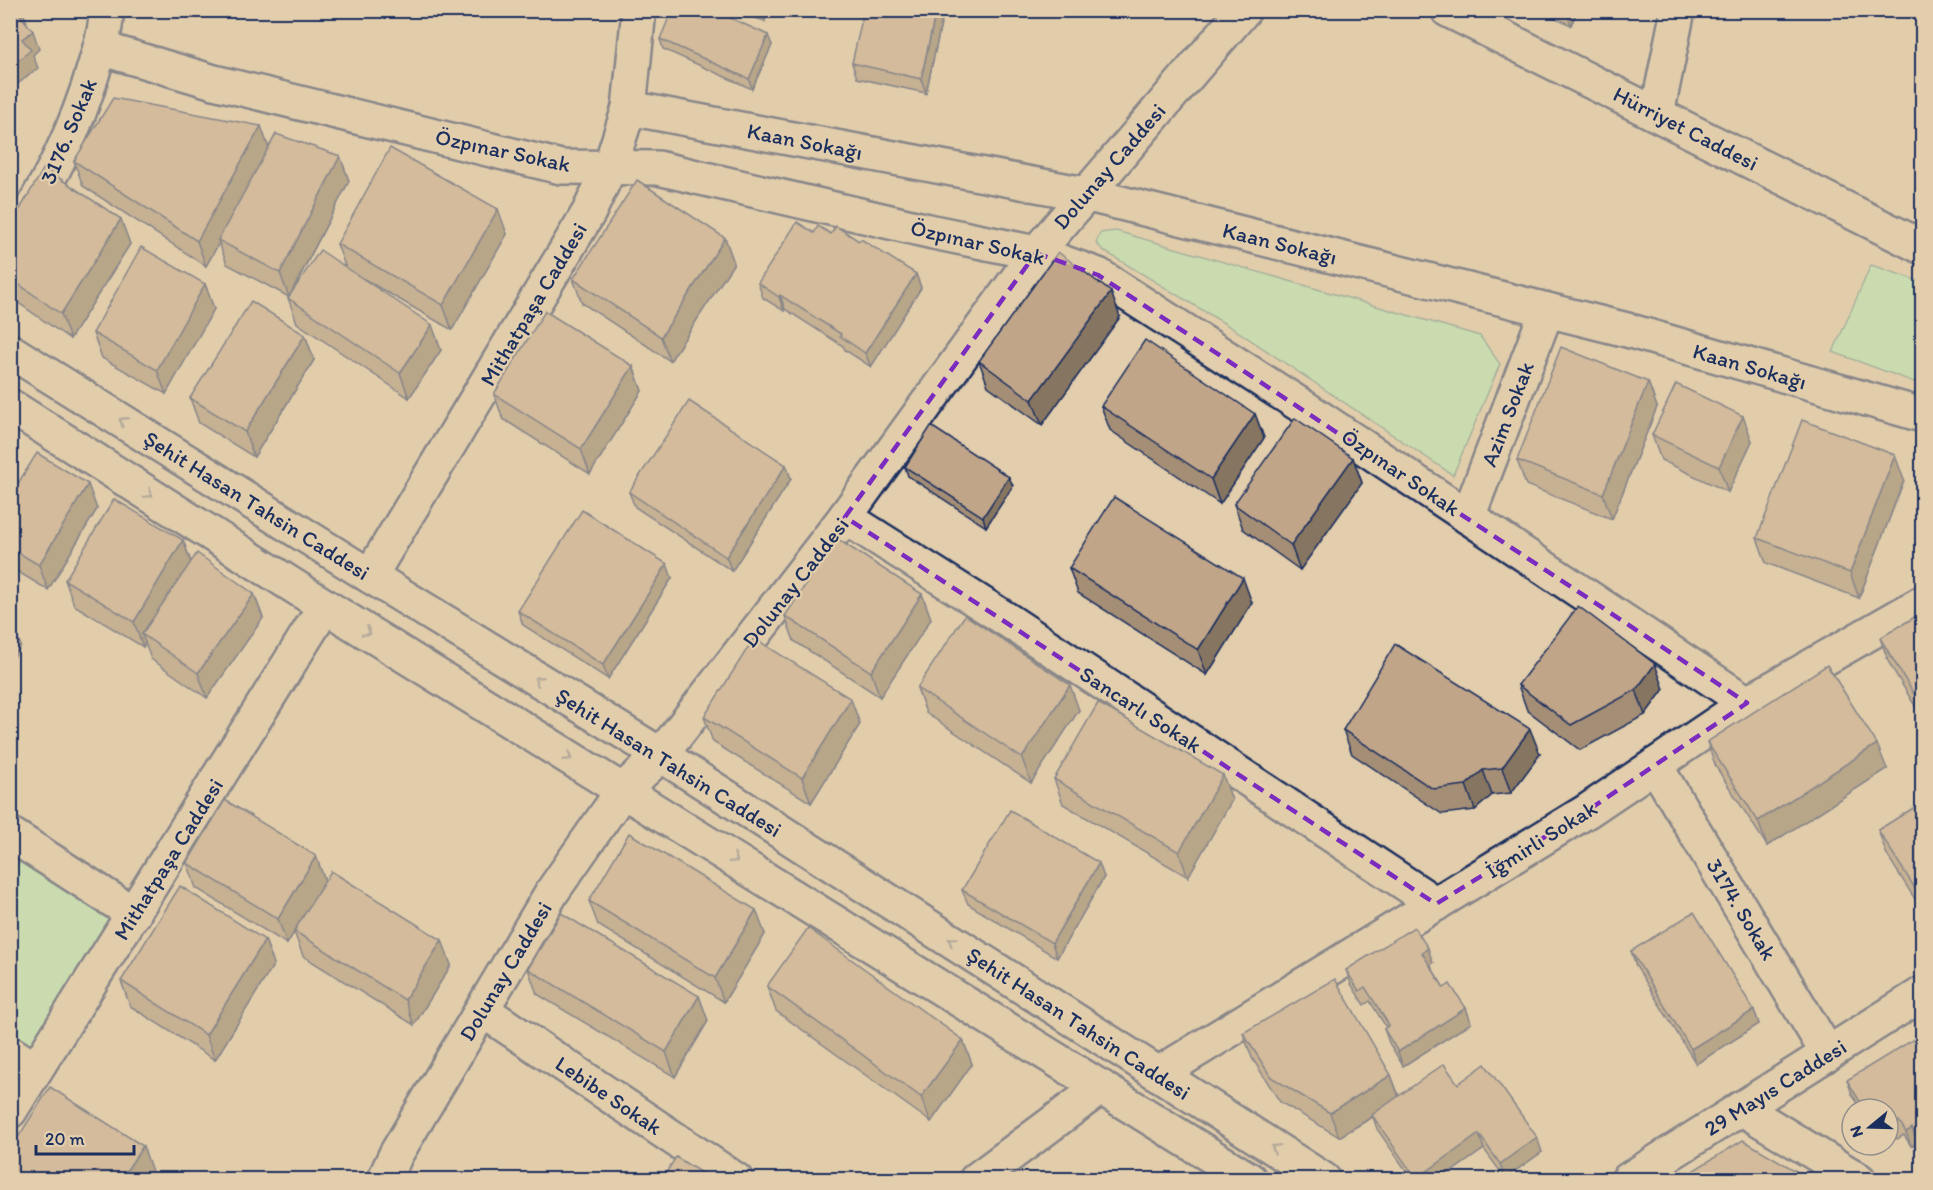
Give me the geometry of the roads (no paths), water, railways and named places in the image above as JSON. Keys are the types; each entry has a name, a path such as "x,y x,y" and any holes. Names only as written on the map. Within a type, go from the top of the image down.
{"street":[{"name":"3176. Sokak","path":"10,245 36,203 65,148 86,98 100,48 106,10"},
{"name":"Mithatpaşa Caddesi","path":"370,576 583,221 610,167 629,108 639,10"},
{"name":"Dolunay Caddesi","path":"384,1179 396,1154 552,892 622,790 661,755 845,517 1036,253 1244,10"},
{"name":"Hürriyet Caddesi","path":"1448,10 1923,247"},
{"path":"1657,114 1678,10"},
{"name":"Özpınar Sokak","path":"100,48 214,82 561,167 658,168 933,232 1036,253 1098,275 1305,408 1747,703"},
{"name":"Kaan Sokağı","path":"629,108 1085,194 1627,330 1923,415"},
{"name":"Azim Sokak","path":"1468,517 1547,310"},
{"name":"Şehit Hasan Tahsin Caddesi","path":"10,351 661,755 1324,1179"},
{"name":"Şehit Hasan Tahsin Caddesi","path":"10,406 326,606 1250,1179"},
{"name":"Sancarlı Sokak","path":"845,517 1009,621 1436,904"},
{"name":"İğmirli Sokak","path":"1158,1074 1587,811 1747,703 1923,603"},
{"name":"Mithatpaşa Caddesi","path":"10,1111 23,1061 134,914 326,606"},
{"name":"3174. Sokak","path":"1655,765 1828,1054"},
{"path":"10,834 134,914"},
{"name":"29 Mayıs Caddesi","path":"1628,1179 1923,994"},
{"name":"Lebibe Sokak","path":"482,1010 736,1179"},
{"path":"976,1179 1101,1087"},
{"path":"1742,1108 1859,1179"}]}
